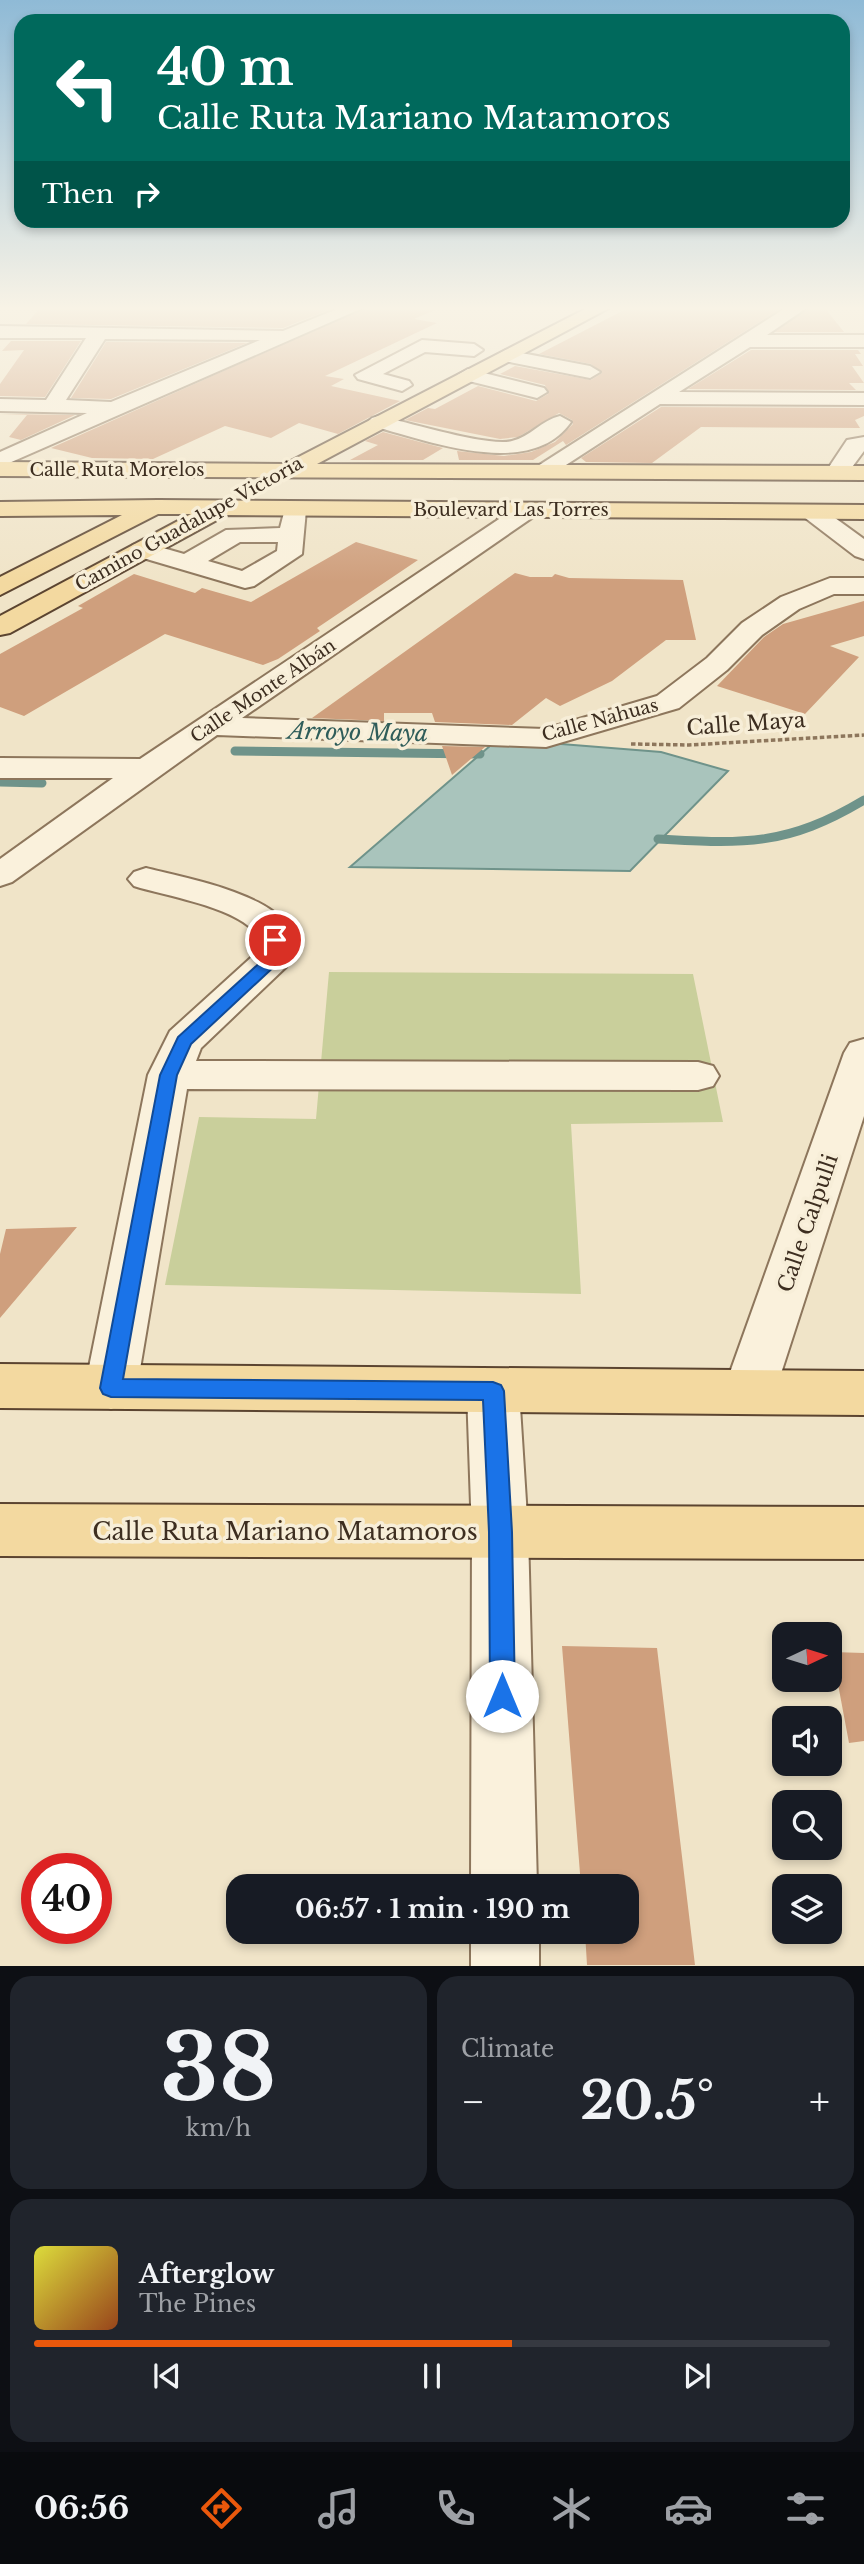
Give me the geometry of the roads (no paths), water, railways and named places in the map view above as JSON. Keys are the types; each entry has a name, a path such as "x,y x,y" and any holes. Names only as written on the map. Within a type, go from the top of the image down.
{"main road":[{"name":"Camino Guadalupe Victoria","path":"0,627 219,509 285,458 379,422 423,399"},
{"name":"Boulevard Las Torres","path":"235,470 285,458 541,471 864,473"},
{"name":"Calle Ruta Morelos","path":"0,469 235,470"},
{"name":"Camino Guadalupe Victoria","path":"0,587 235,470"},
{"name":"Boulevard Las Torres","path":"158,507 864,512"},
{"name":"Calle Ruta Morelos","path":"0,509 158,507"},
{"path":"0,1386 864,1393"},
{"name":"Calle Ruta Mariano Matamoros","path":"0,1530 864,1533"}],"street":[{"path":"52,406 57,399"},
{"path":"0,460 137,399"},
{"path":"541,471 653,399"},
{"path":"811,399 864,399"},
{"path":"0,405 115,408"},
{"path":"406,408 487,426"},
{"path":"379,422 497,449 528,446 560,422"},
{"path":"836,473 855,445 864,444"},
{"path":"142,550 245,580 289,554 294,510"},
{"name":"Calle Monte Albán","path":"0,875 147,769 528,510"},
{"path":"812,512 864,551"},
{"path":"185,564 235,535 291,535"},
{"name":"Calle Nahuas","path":"213,726 546,738 668,702 717,664 752,629 790,603 830,586 864,586"},
{"path":"0,768 147,769"},
{"path":"0,790 117,791"},
{"path":"111,1388 169,1075 184,1041 272,959 275,940 268,923 248,910 146,879"},
{"name":"Calle Calpulli","path":"749,1392 864,1053"},
{"path":"169,1075 698,1076"},
{"path":"493,1391 500,1532 505,1874"},
{"path":"505,1944 505,1965"}],"water":[{"path":"498,739 661,752 728,771 630,871 350,867"}],"waterway":[{"name":"Arroyo Maya","path":"235,751 480,754"},
{"name":"Arroyo Maya","path":"0,782 42,783"},
{"name":"Arroyo Maya","path":"658,839 765,839 812,826 864,800"}]}
